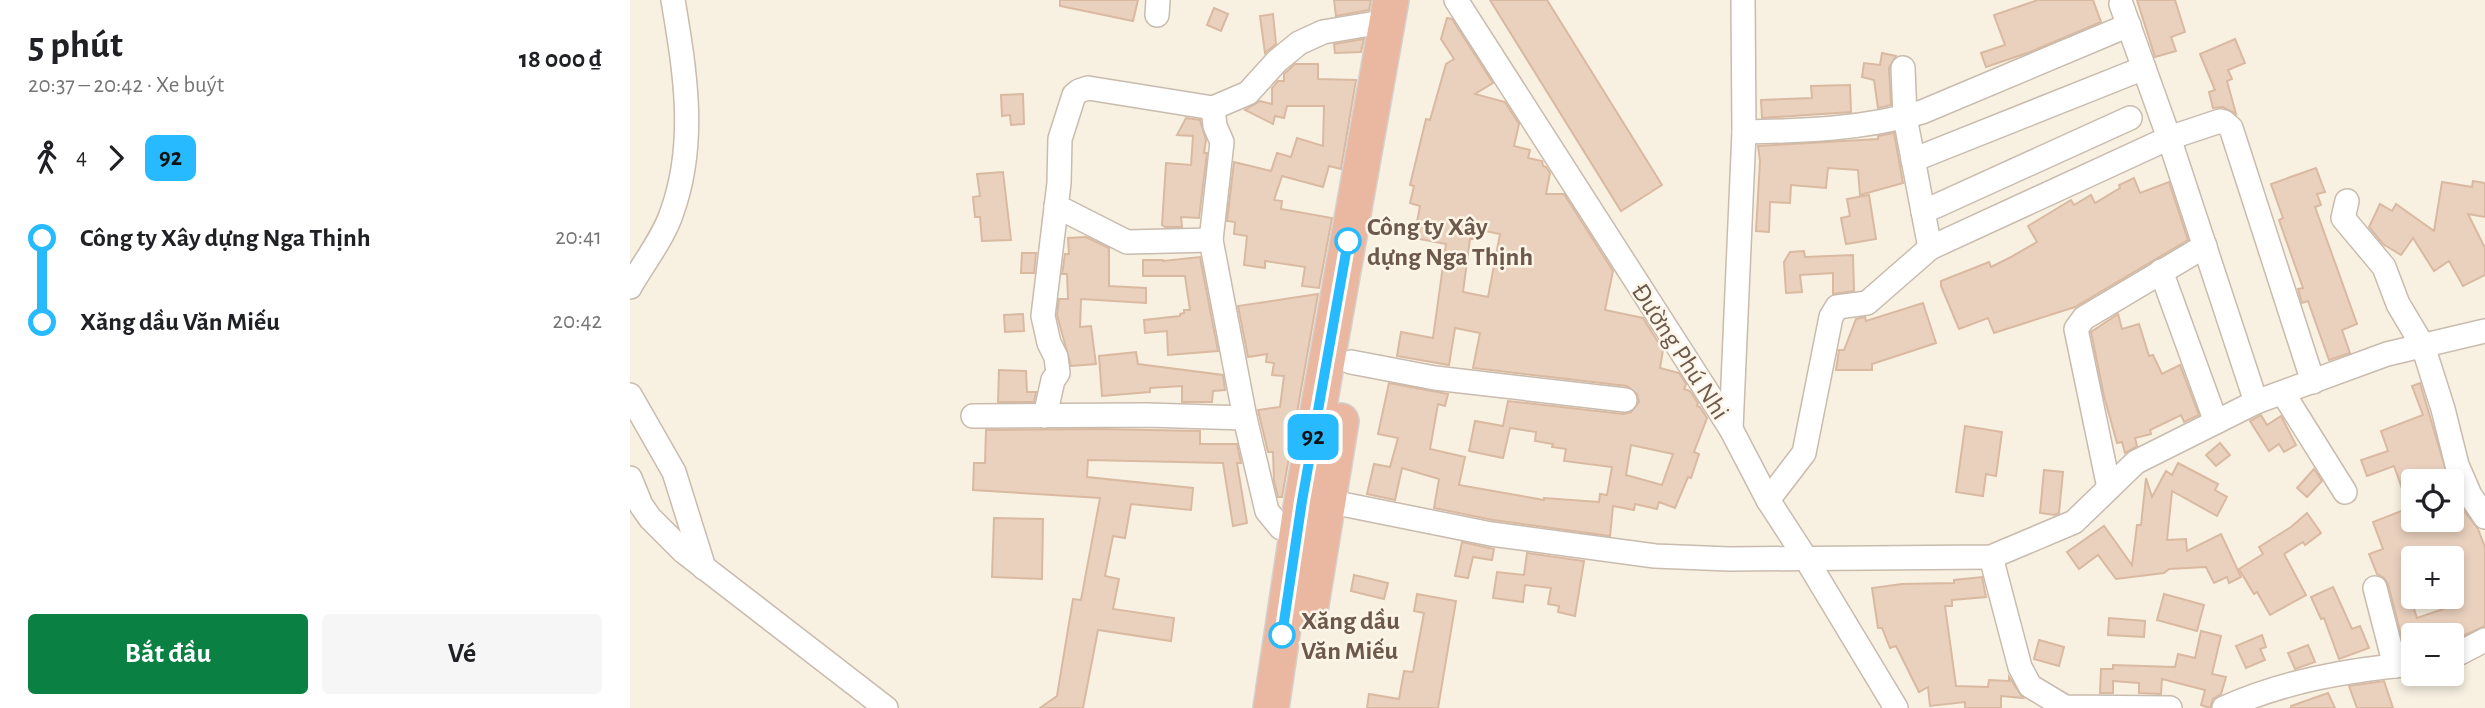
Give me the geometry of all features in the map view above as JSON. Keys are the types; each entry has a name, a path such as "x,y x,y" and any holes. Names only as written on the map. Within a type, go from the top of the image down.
{"highway":[{"path":"1295,708 1351,362 1397,7"},
{"path":"1271,708 1297,530 1397,7"}],"street":[{"path":"630,287 672,215 683,171 688,127 686,85 673,0"},
{"name":"Đường Phú Nhi","path":"1456,0 1731,429 1768,500 1896,708"},
{"path":"1731,429 1744,132 1743,0"},
{"path":"2121,4 2169,138 2256,402"},
{"path":"1045,416 1053,380 1058,373 1056,357 1049,343 1043,316 1059,183 1060,139 1075,92 1088,88 1213,108 1248,93 1277,61 1299,43 1397,7"},
{"path":"1744,132 1814,131 1905,117 2129,26"},
{"path":"1903,68 1905,117 1930,248"},
{"path":"1913,160 2144,68"},
{"path":"1213,108 1215,126 1222,142 1211,240 1245,418 1267,512 1281,528 1297,530"},
{"path":"1923,212 2130,118"},
{"path":"1768,500 1804,453 1831,317 1837,307 1867,303 1930,248 2169,138 2220,121 2231,128 2313,382"},
{"path":"2347,201 2343,218 2384,267 2398,304 2423,346 2457,465 2470,495 2485,517"},
{"path":"1055,206 1127,242 1211,240"},
{"path":"2109,488 2077,329 2084,318 2205,246"},
{"path":"2161,271 2216,422"},
{"path":"1327,501 1492,534 1655,555 1729,559 1991,557 2074,522 2136,462 2256,402 2387,354 2485,331"},
{"path":"1351,362 1435,378 1625,400"},
{"path":"2283,393 2345,492"},
{"path":"630,394 674,472 704,568"},
{"path":"972,416 1147,415 1245,418"},
{"path":"630,478 641,505 661,531 704,568 886,708"},
{"path":"1991,557 2020,667 2030,685 2053,705 2170,708"},
{"path":"2375,589 2401,657"},
{"path":"2464,651 2485,640"},
{"path":"2224,708 2276,688 2314,678 2401,665"}],"building":[{"path":"1060,0 1138,0 1133,21 1060,6"},
{"path":"1334,0 1371,0 1369,10 1336,16"},
{"path":"1490,0 1547,0 1662,185 1621,211"},
{"path":"2038,0 2093,0 2101,22 1986,67 1981,53 2005,45 1994,15"},
{"path":"2137,0 2175,0 2185,32 2171,37 2176,51 2155,57"},
{"path":"1214,8 1228,14 1221,31 1207,25"},
{"path":"1273,14 1276,44 1265,53 1260,16"},
{"path":"1447,18 1452,19 1493,83 1475,94 1505,102 1519,124 1514,146 1530,150 1528,158 1542,161 1550,173 1546,194 1564,194 1613,271 1605,310 1643,318 1663,350 1660,368 1679,373 1686,384 1684,389 1690,391 1707,418 1694,452 1699,454 1691,478 1688,477 1675,508 1659,502 1657,509 1635,504 1634,510 1613,506 1610,536 1493,520 1434,508 1439,479 1402,468 1395,500 1367,494 1374,464 1390,467 1398,438 1378,434 1389,383 1448,394 1445,406 1438,404 1430,449 1465,457 1459,485 1544,500 1599,502 1600,494 1607,495 1612,467 1564,461 1566,449 1535,441 1536,432 1510,428 1503,458 1469,451 1475,421 1503,426 1508,401 1623,414 1631,412 1639,402 1637,394 1627,386 1473,368 1480,333 1455,328 1449,365 1397,356 1401,332 1433,338 1446,244 1414,238 1420,206 1410,203 1414,186 1410,185 1426,119 1430,120 1446,64 1454,59 1441,39","holes":["1475,229 1500,234 1488,297 1463,292 1470,239 1473,239","1631,445 1673,454 1662,485 1626,475"]},
{"path":"1364,39 1361,52 1335,53 1334,44"},
{"path":"2235,39 2245,63 2228,70 2232,79 2227,81 2236,114 2223,107 2213,108 2209,92 2215,90 2200,54"},
{"path":"1882,53 1896,56 1889,68 1891,105 1878,108 1874,80 1862,77 1864,63 1880,65"},
{"path":"1295,64 1318,64 1318,79 1356,80 1341,169 1329,166 1323,187 1282,176 1274,200 1282,201 1281,209 1332,218 1319,288 1302,286 1305,267 1265,261 1265,268 1244,265 1247,236 1234,234 1235,222 1227,221 1234,162 1271,171 1277,153 1291,157 1297,138 1323,146 1324,106 1287,106 1284,118 1275,116 1273,124 1245,110 1260,101 1272,104 1272,88 1278,81 1284,81 1284,74"},
{"path":"1850,85 1851,112 1762,118 1761,100 1812,98 1811,86"},
{"path":"1023,94 1024,124 1011,125 1010,115 1002,116 1001,95"},
{"path":"1186,118 1200,120 1206,140 1204,153 1207,153 1199,218 1181,217 1182,227 1165,227 1162,225 1166,163 1191,165 1193,136 1177,135"},
{"path":"1894,133 1903,183 1860,195 1858,170 1828,168 1826,188 1791,185 1790,203 1770,202 1769,232 1756,231 1760,161 1758,146 1878,139 1878,136"},
{"path":"2316,168 2325,192 2317,194 2321,205 2315,207 2357,324 2342,330 2350,353 2329,360 2308,301 2302,303 2298,289 2303,288 2279,220 2283,218 2271,184"},
{"path":"1003,172 1011,240 982,241 980,217 975,217 973,197 980,196 977,174"},
{"path":"2134,178 2140,193 2169,182 2188,240 2075,307 1994,333 1988,318 1959,329 1941,281 1989,262 1991,267 2011,257 2037,242 2028,226 2071,200 2074,205 2091,195 2095,203 2120,188 2119,185"},
{"path":"2473,181 2485,183 2485,217 2468,214 2485,248 2485,275 2463,286 2449,261 2434,271 2413,238 2401,255 2383,244 2369,227 2380,204 2392,211 2396,204 2434,231 2442,182 2472,187"},
{"path":"1869,195 1876,239 1846,244 1841,218 1850,216 1847,199"},
{"path":"1086,237 1109,248 1109,286 1146,288 1146,303 1081,299 1080,327 1091,326 1096,364 1071,366 1057,315 1059,299 1068,299 1067,274 1062,274 1065,254 1069,254 1068,238"},
{"path":"1804,251 1805,257 1853,255 1854,291 1833,294 1833,273 1800,275 1802,292 1786,293 1784,262 1790,252"},
{"path":"1022,253 1036,253 1034,273 1021,273"},
{"path":"1200,257 1218,351 1168,355 1167,331 1145,333 1144,320 1180,316 1184,310 1190,310 1185,276 1143,276 1143,260"},
{"path":"1318,294 1282,497 1278,497 1274,481 1273,452 1268,452 1258,410 1280,407 1284,376 1272,375 1274,363 1266,362 1267,354 1248,357 1238,306"},
{"path":"1923,303 1936,343 1872,364 1872,370 1836,370 1839,350 1844,350 1856,319 1865,317 1866,321"},
{"path":"1023,314 1024,331 1005,332 1004,315"},
{"path":"2118,314 2122,329 2139,324 2149,356 2153,355 2162,374 2180,365 2199,415 2184,422 2181,415 2150,430 2151,434 2135,438 2137,446 2125,453 2122,442 2117,443 2091,332"},
{"path":"1136,352 1138,364 1223,375 1225,390 1213,391 1212,402 1182,402 1182,386 1102,396 1099,356"},
{"path":"999,370 1026,371 1027,392 1036,392 1034,402 998,402"},
{"path":"2420,383 2445,469 2401,469 2401,486 2394,466 2367,476 2361,460 2388,451 2381,431 2423,415 2412,386"},
{"path":"2261,415 2267,425 2281,416 2296,445 2284,452 2279,444 2269,451 2250,421"},
{"path":"1965,426 2002,432 1996,476 1986,474 1983,496 1956,492"},
{"path":"986,430 1200,431 1200,444 1237,444 1241,463 1237,463 1247,523 1233,526 1223,463 1088,460 1087,477 1193,488 1191,510 1131,504 1125,538 1113,536 1105,576 1119,579 1113,609 1174,618 1171,641 1098,630 1083,708 1040,708 1057,696 1073,599 1081,600 1100,498 973,490 974,463 985,463"},
{"path":"2220,443 2230,455 2216,466 2206,455"},
{"path":"2178,463 2218,484 2215,490 2227,497 2217,516 2172,491 2167,540 2186,539 2187,551 2221,534 2241,577 2229,583 2227,577 2214,583 2206,567 2169,569 2164,573 2116,579 2098,555 2079,569 2067,552 2104,526 2132,565 2137,525 2141,525 2146,478 2152,497 2166,471 2172,475"},
{"path":"2314,469 2322,481 2307,497 2297,488"},
{"path":"2044,470 2063,472 2059,513 2055,515 2040,513"},
{"path":"2401,511 2401,532 2464,532 2464,511 2478,529 2485,547 2485,626 2464,636 2464,623 2401,623 2401,635 2388,584 2377,574 2369,554 2383,549 2373,522"},
{"path":"2307,513 2321,533 2305,545 2303,542 2284,554 2306,595 2270,615 2239,569 2263,554 2259,547 2291,527"},
{"path":"994,518 1043,519 1042,579 992,577"},
{"path":"1462,542 1494,549 1492,560 1473,557 1468,578 1455,576"},
{"path":"1527,553 1584,561 1575,616 1558,612 1559,606 1548,604 1551,588 1525,585 1523,602 1493,598 1497,572 1524,575"},
{"path":"1354,575 1388,583 1384,599 1351,591"},
{"path":"1982,577 1986,597 1952,600 1952,606 1945,606 1956,686 1988,687 1989,680 2009,681 2009,677 2023,698 2001,696 2001,708 1965,708 1965,702 1930,706 1928,687 1919,692 1896,646 1890,648 1882,628 1878,628 1872,588 1902,584 1954,583 1954,580"},
{"path":"2333,587 2352,629 2360,626 2369,648 2339,659 2324,618 2321,619 2311,597"},
{"path":"1417,594 1456,601 1438,708 1367,708 1369,694 1399,699 1404,671 1413,672 1424,613 1414,611"},
{"path":"2164,594 2204,605 2197,631 2157,620"},
{"path":"2109,618 2145,621 2144,637 2108,635"},
{"path":"2201,631 2221,636 2212,674 2226,677 2221,694 2213,699 2210,708 2201,705 2205,690 2162,679 2161,694 2139,693 2139,683 2113,681 2113,693 2100,693 2101,669 2113,669 2113,665 2175,667 2178,654 2195,658"},
{"path":"2262,635 2266,647 2260,649 2265,660 2246,668 2236,646"},
{"path":"2039,640 2064,647 2059,666 2034,659"},
{"path":"2308,645 2315,662 2295,669 2288,653"},
{"path":"2384,681 2393,708 2357,708 2349,686"},
{"path":"2328,693 2335,708 2291,708 2291,706"}],"bus line":[{"name":"92","path":"1282,635 1302,501 1348,241"}],"place":[{"name":"Công ty Xây dựng Nga Thịnh","path":"1348,241"},
{"name":"Xăng dầu Văn Miếu","path":"1282,635"}]}
